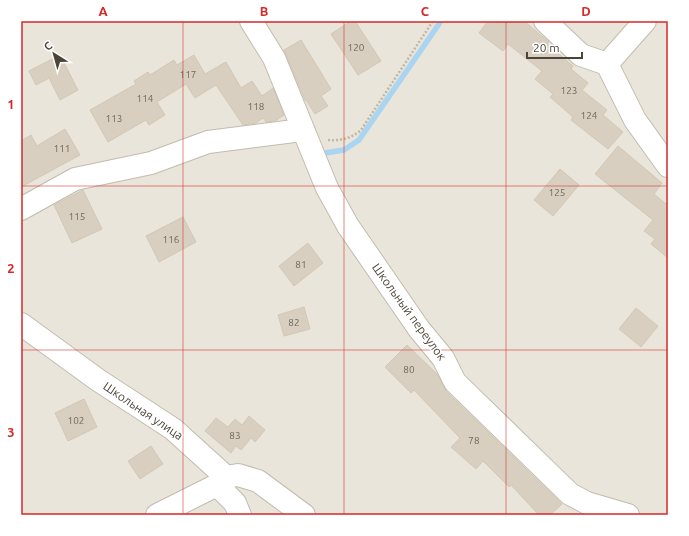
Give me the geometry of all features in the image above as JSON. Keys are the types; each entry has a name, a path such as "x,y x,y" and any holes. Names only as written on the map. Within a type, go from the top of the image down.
{"street":[{"name":"Школьный переулок","path":"251,21 274,58 302,130 327,188 348,226 420,329 443,358 455,382 570,494 587,502 628,515"},
{"path":"545,21 581,55 607,64 635,120 668,166"},
{"path":"607,64 646,21"},
{"path":"21,209 75,179 150,163 208,142 302,130"},
{"name":"Школьная улица","path":"21,324 98,380 173,429 221,481 235,503 240,515"},
{"path":"157,515 221,481 238,475 258,481 304,515"}],"path":[{"path":"302,130 317,139 336,141 354,136 361,130 433,21"}],"shaded area":[{"path":"21,21 668,21 668,515 21,515"}],"building":[{"path":"351,21 355,21 381,61 358,75 331,34"},
{"path":"488,21 524,21 549,42 547,44 573,66 571,69 588,83 582,90 607,110 603,115 623,132 608,149 571,120 573,117 550,97 553,94 535,79 542,71 508,44 503,51 479,33"},
{"path":"301,40 331,89 321,96 328,106 315,114 305,100 284,50"},
{"path":"60,55 78,90 60,100 49,78 36,85 29,71"},
{"path":"194,55 205,74 226,62 241,88 252,81 262,96 273,88 284,115 275,121 266,122 263,118 256,123 243,125 216,85 195,98 186,84 157,102 165,115 149,125 146,120 108,142 90,110 136,84 134,81 148,72 150,75 174,60 177,65"},
{"path":"65,129 80,155 21,187 21,141 31,135 37,146"},
{"path":"618,146 662,183 654,194 666,204 668,201 668,258 651,244 655,239 644,231 653,220 595,174"},
{"path":"560,169 579,185 553,216 534,200"},
{"path":"83,190 102,229 72,243 54,205"},
{"path":"183,217 196,242 159,262 146,236"},
{"path":"308,243 323,263 294,286 279,266"},
{"path":"304,307 310,329 284,336 278,315"},
{"path":"636,308 658,326 641,347 619,329"},
{"path":"407,345 438,375 446,391 562,504 550,515 539,515 511,485 509,487 483,461 476,469 451,447 460,438 414,390 411,393 385,367"},
{"path":"84,399 97,427 68,441 55,413"},
{"path":"249,416 265,430 255,442 251,438 241,450 236,446 231,453 205,431 216,418 228,427 235,419 242,425"},
{"path":"151,446 163,464 140,479 128,461"}],"waterway":[{"path":"319,154 344,150 359,140 441,21"}]}
